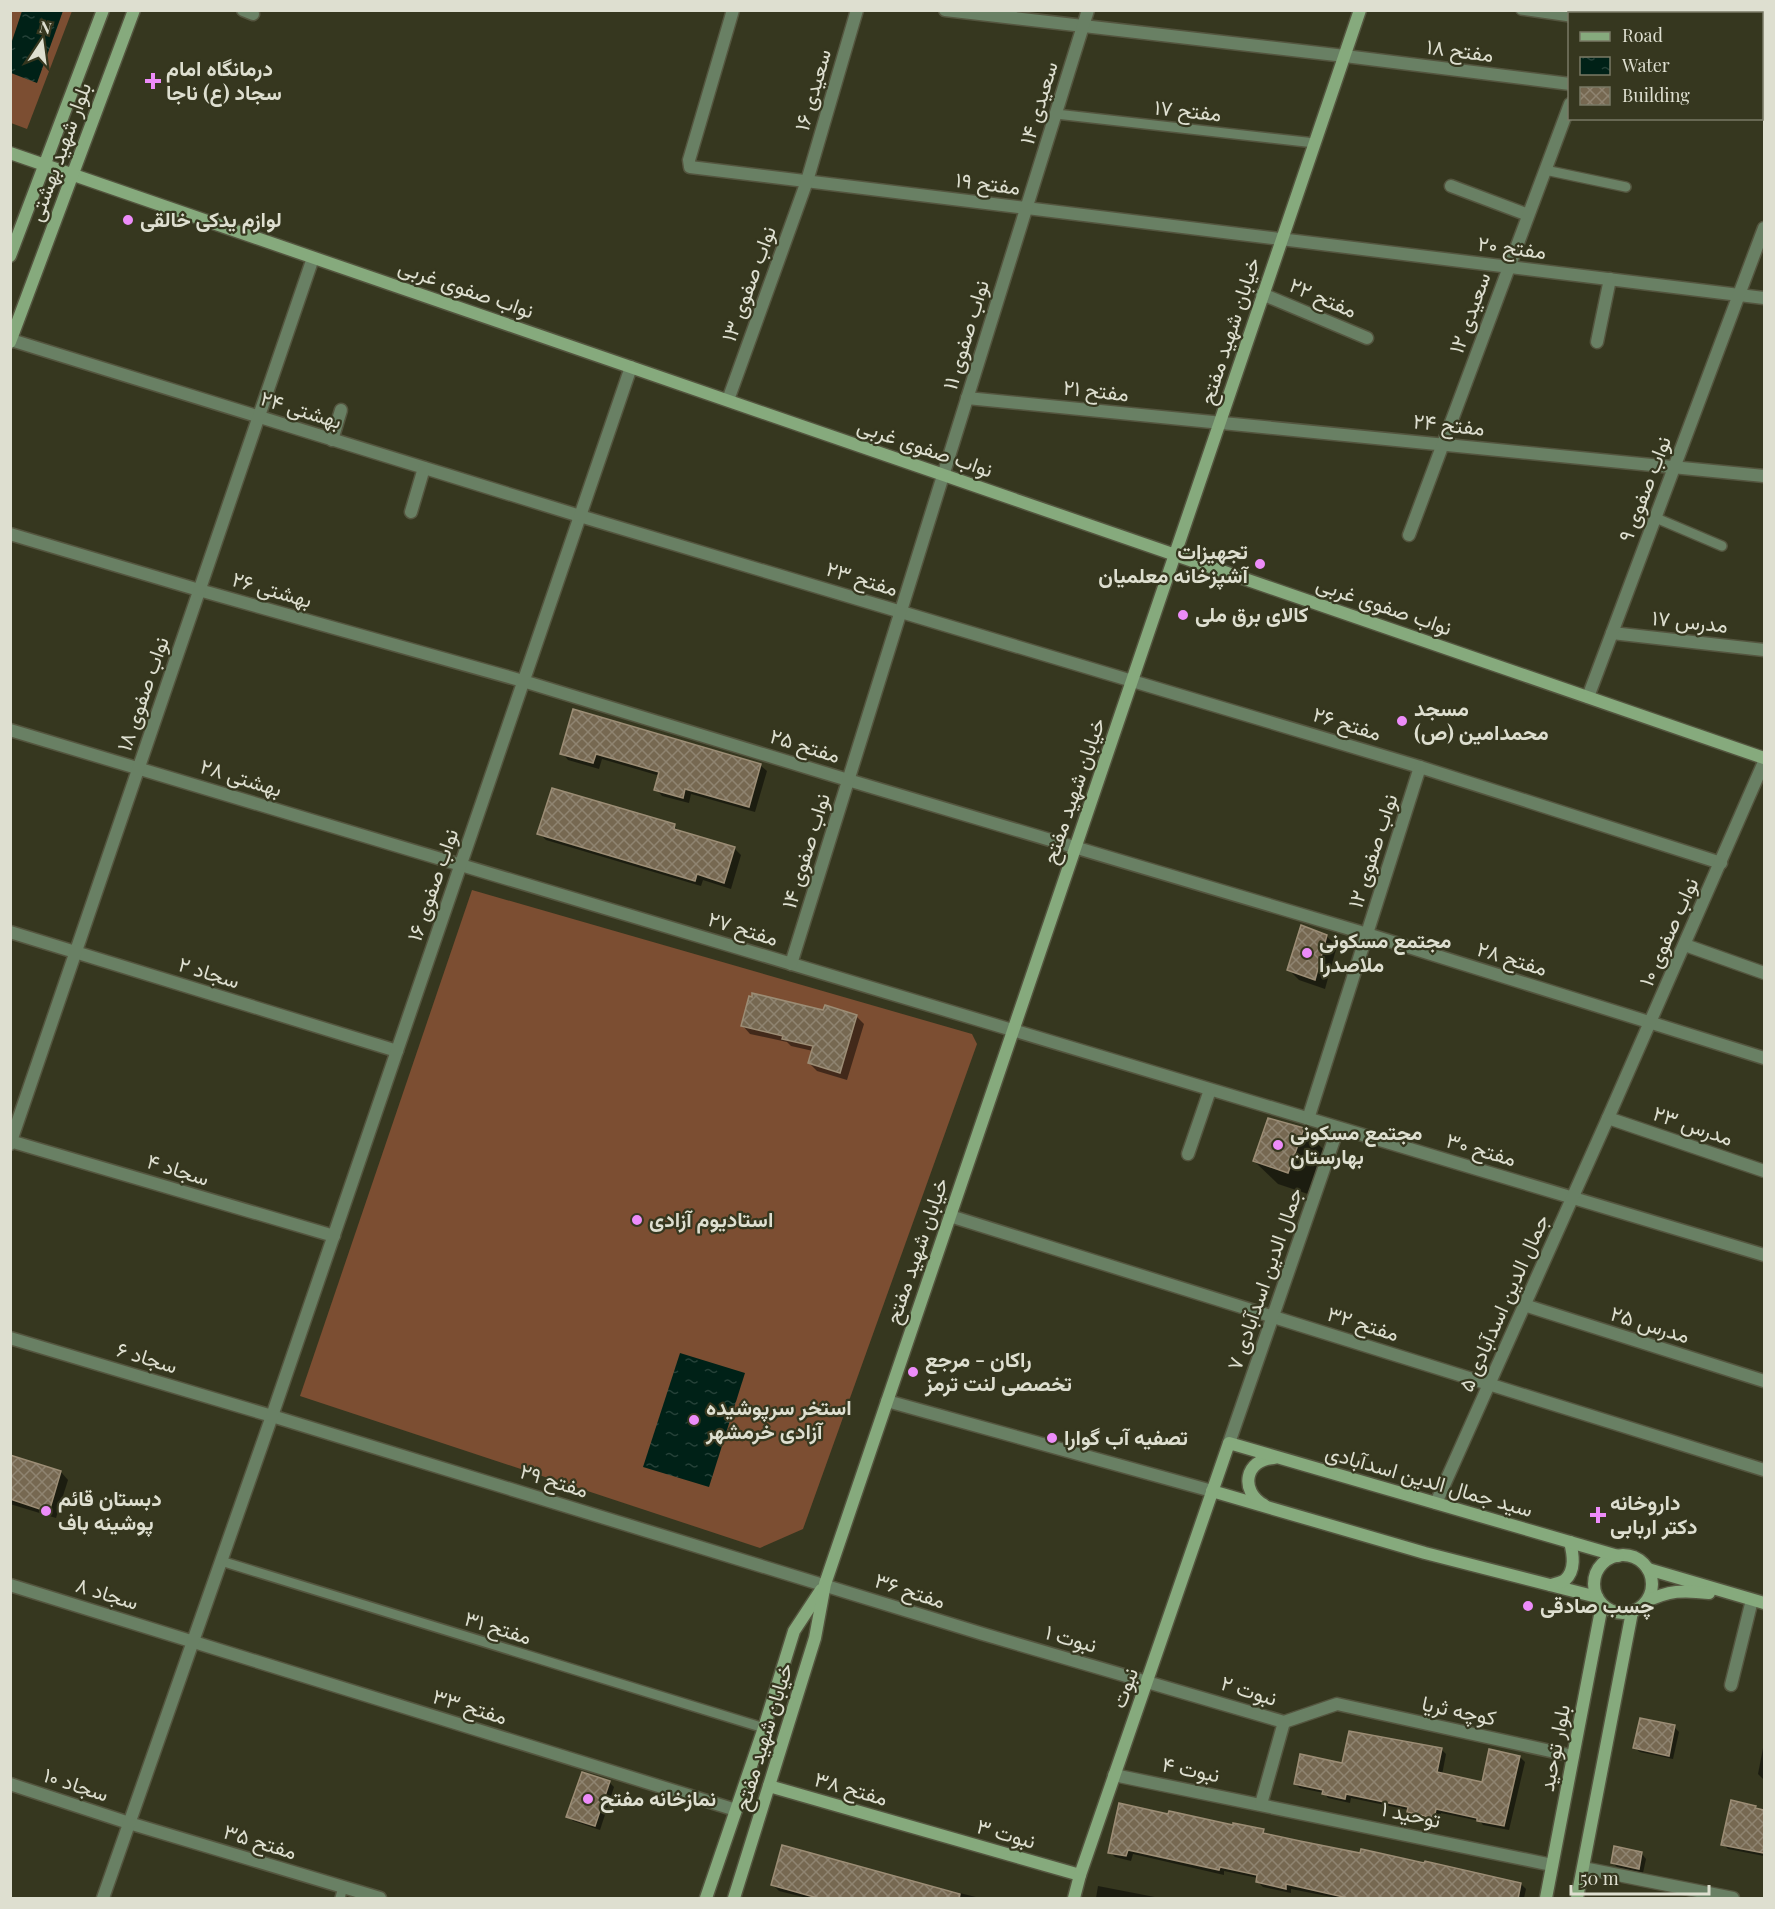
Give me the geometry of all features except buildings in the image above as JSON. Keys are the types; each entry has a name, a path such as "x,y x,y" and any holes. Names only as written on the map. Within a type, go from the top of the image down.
{"street":[{"name":"بلوار شهید بهشتی","path":"10,256 103,10"},
{"name":"بلوار شهید بهشتی","path":"11,341 134,10"},
{"name":"مفتح ۱۹","path":"733,10 689,159 690,167 1281,239"},
{"name":"سعیدی ۱۶","path":"807,181 857,10"},
{"name":"مفتح ۱۸","path":"945,10 1568,84"},
{"name":"سعیدی ۱۴","path":"1026,208 1088,10"},
{"name":"خیابان شهید مفتح","path":"734,1899 815,1638 825,1584 1359,10"},
{"name":"سعیدی ۱۲","path":"1409,535 1568,107"},
{"name":"نواب صفوی غربی","path":"10,153 1588,697 1764,760"},
{"name":"نواب صفوی ۱۳","path":"728,400 807,181"},
{"path":"1452,186 1528,215"},
{"name":"نواب صفوی ۱۱","path":"943,474 1026,208"},
{"name":"نواب صفوی ۹","path":"1588,697 1764,228"},
{"name":"مفتح ۲۰","path":"1281,239 1764,298"},
{"name":"نواب صفوی ۱۸","path":"11,1142 313,258"},
{"path":"1597,342 1610,279"},
{"name":"مفتح ۲۲","path":"1263,294 1367,338"},
{"name":"بهشتی ۲۴","path":"11,341 580,516"},
{"name":"نواب صفوی ۱۶","path":"102,1899 272,1416 631,367"},
{"name":"مفتح ۲۱","path":"967,398 1220,422"},
{"path":"332,440 341,410"},
{"name":"مفتح ۲۴","path":"1220,422 1764,476"},
{"path":"411,512 424,468"},
{"name":"نواب صفوی ۱۴","path":"791,964 943,474"},
{"name":"مفتح ۲۳","path":"580,516 1132,680"},
{"name":"بهشتی ۲۶","path":"10,534 199,590 524,681"},
{"name":"مدرس ۱۷","path":"1612,633 1764,650"},
{"name":"مفتح ۲۶","path":"1132,680 1420,767 1721,863"},
{"name":"مفتح ۲۵","path":"524,681 1076,848"},
{"name":"بهشتی ۲۸","path":"10,730 461,864"},
{"name":"نواب صفوی ۱۰","path":"1608,1118 1764,760"},
{"name":"نواب صفوی ۱۲","path":"1308,1119 1420,767"},
{"name":"مفتح ۲۸","path":"1076,848 1367,934 1764,1058"},
{"name":"مفتح ۲۷","path":"461,864 1013,1031"},
{"name":"سجاد ۲","path":"10,932 397,1051"},
{"path":"1685,945 1764,972"},
{"name":"مفتح ۳۰","path":"1013,1031 1764,1255"},
{"path":"1188,1154 1210,1090"},
{"name":"مدرس ۲۳","path":"1608,1118 1764,1171"},
{"name":"جمال الدین اسدآبادی ۵","path":"1436,1503 1608,1118"},
{"name":"جمال الدین اسدآبادی ۷","path":"1229,1443 1338,1128"},
{"name":"سجاد ۴","path":"11,1142 334,1236"},
{"name":"مفتح ۳۲","path":"950,1216 1764,1470"},
{"name":"مدرس ۲۵","path":"1524,1305 1764,1381"},
{"name":"سجاد ۶","path":"10,1338 272,1416"},
{"path":"887,1401 1425,1553 1551,1586 1600,1601 1616,1612 1632,1612 1663,1593 1690,1591 1758,1601"},
{"name":"مفتح ۲۹","path":"272,1416 825,1584"},
{"name":"سید جمال الدین اسدآبادی","path":"1229,1443 1618,1556"},
{"name":"نبوت","path":"1074,1899 1080,1875 1229,1443"},
{"path":"1267,1507 1259,1502 1250,1491 1248,1476 1256,1463 1263,1459 1278,1458"},
{"path":"1551,1586 1565,1580 1571,1569 1574,1557 1570,1542"},
{"path":"1600,1601 1594,1589 1597,1572 1602,1564 1618,1556 1635,1558 1648,1569 1652,1577 1652,1586 1646,1602"},
{"path":"1648,1569 1758,1601"},
{"name":"خیابان شهید مفتح","path":"706,1899 794,1631 825,1584"},
{"name":"مفتح ۳۶","path":"825,1584 983,1634"},
{"name":"سجاد ۸","path":"10,1585 193,1641"},
{"name":"بلوار توحید","path":"1546,1899 1600,1601"},
{"path":"1731,1685 1758,1601"},
{"path":"1577,1899 1632,1612"},
{"name":"نبوت ۱","path":"983,1634 1148,1681"},
{"name":"مفتح ۳۳","path":"193,1641 736,1810"},
{"name":"نبوت ۲","path":"1148,1681 1284,1722 1337,1704"},
{"name":"کوچه ثریا","path":"1337,1704 1573,1756"},
{"path":"1261,1804 1284,1722"},
{"name":"نبوت ۴","path":"1114,1775 1261,1804"},
{"name":"سجاد ۱۰","path":"10,1784 129,1823"},
{"name":"مفتح ۳۸","path":"769,1786 921,1830"},
{"name":"توحید ۱","path":"1261,1804 1552,1865"},
{"name":"مفتح ۳۵","path":"129,1823 342,1893 380,1899"},
{"name":"نبوت ۳","path":"921,1830 1080,1875"},
{"path":"1583,1868 1733,1899"}],"lane":[{"path":"1521,10 1555,13"},
{"name":"مفتح ۱۷","path":"1056,114 1315,143"},
{"path":"1545,170 1626,187"},
{"path":"1656,518 1722,546"},
{"name":"مفتح ۳۱","path":"221,1561 764,1728"}],"shaded area":[{"path":"10,11 72,11 27,129 11,123"},
{"name":"استادیوم آزادی","path":"472,890 972,1034 977,1044 803,1529 760,1548 300,1396"}],"water":[{"path":"22,11 63,11 37,83 11,73 11,44"},
{"name":"استخر سرپوشیده آزادی خرمشهر","path":"680,1353 745,1373 709,1487 643,1467"}],"place":[{"name":"درمانگاه امام سجاد (ع) ناجا","path":"153,81"},
{"name":"لوازم یدکی خالقی","path":"128,220"},
{"name":"تجهيزات آشپزخانه معلمیان","path":"1260,564"},
{"name":"کالای برق ملی","path":"1183,615"},
{"name":"مسجد محمدامین (ص)","path":"1402,721"},
{"name":"مجتمع مسکونی ملاصدرا","path":"1307,953"},
{"name":"مجتمع مسکونی بهارستان","path":"1278,1145"},
{"name":"استادیوم آزادی","path":"637,1220"},
{"name":"راکان - مرجع تخصصی لنت ترمز","path":"913,1372"},
{"name":"استخر سرپوشیده آزادی خرمشهر","path":"694,1420"},
{"name":"تصفیه آب گوارا","path":"1052,1438"},
{"name":"دبستان قائم پوشینه باف","path":"46,1511"},
{"name":"داروخانه دکتر اربابی","path":"1598,1515"},
{"name":"چسب صادقی","path":"1528,1606"},
{"name":"نمازخانه مفتح","path":"588,1799"}]}
